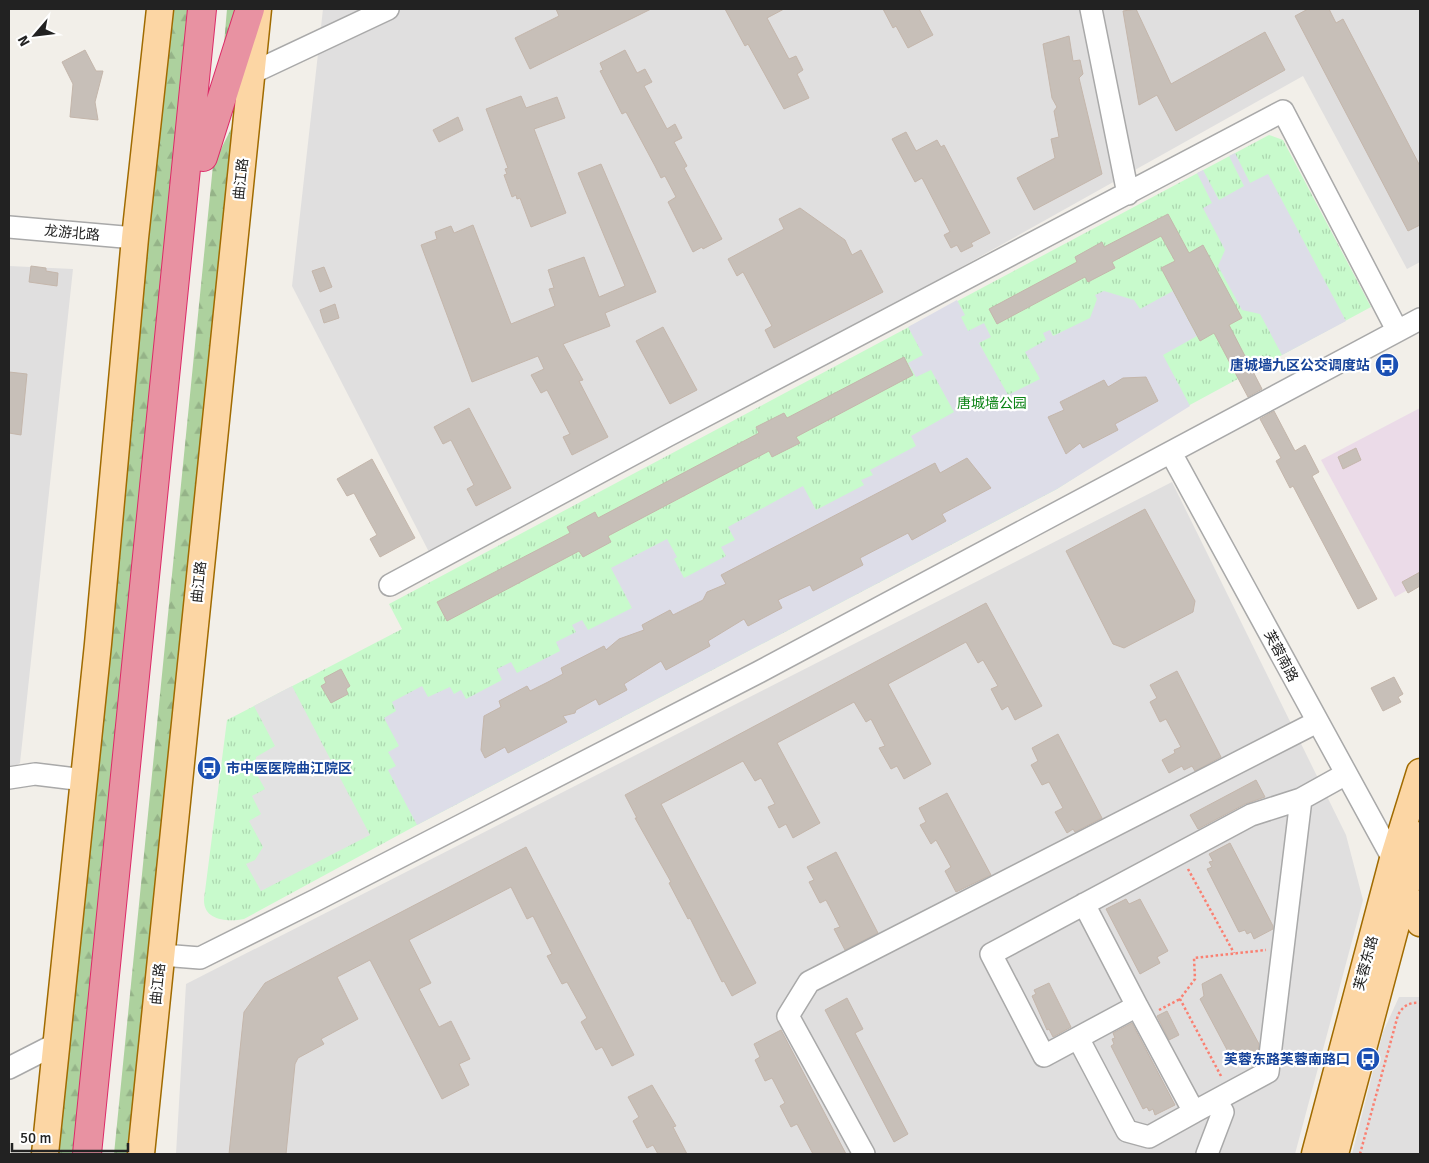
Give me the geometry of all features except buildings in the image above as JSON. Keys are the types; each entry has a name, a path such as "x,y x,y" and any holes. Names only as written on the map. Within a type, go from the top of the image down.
{"highway":[{"path":"87,1154 202,9"},
{"path":"105,1154 138,840 203,157 219,9"},
{"path":"203,157 250,9"}],"main road":[{"path":"46,1154 84,780 135,238 160,9"},
{"name":"曲江路","path":"141,1154 258,9"},
{"name":"芙蓉东路","path":"1335,1154 1406,880 1420,772"},
{"name":"芙蓉东路","path":"1316,1154 1420,835"},
{"name":"芙蓉南路","path":"1406,880 1420,923"}],"street":[{"path":"252,73 388,9"},
{"path":"1091,9 1128,194"},
{"path":"390,585 667,436 1283,111 1397,330"},
{"name":"龙游北路","path":"9,228 135,238"},
{"path":"162,955 200,958 216,950 759,672 1420,319"},
{"name":"芙蓉南路","path":"1171,453 1317,722 1406,880"},
{"path":"864,1154 788,1016 809,982 1317,722"},
{"path":"9,778 35,774 84,780"},
{"path":"1140,1012 1078,1038 1044,1056 991,954 1251,815 1301,799 1346,774"},
{"path":"1078,1038 1127,1130 1149,1137 1268,1072 1301,799"},
{"path":"1084,904 1194,1112"},
{"path":"9,1068 56,1044"},
{"path":"1207,1154 1223,1112 1223,1096"}],"path":[{"path":"1180,853 1234,953"},
{"path":"1140,1012 1180,999 1195,979 1194,958 1283,948"},
{"path":"1180,999 1223,1096"},
{"path":"1360,1154 1398,1016 1402,1007 1420,1003"}],"shaded area":[{"path":"323,9 1420,9 1420,262 1407,269 1303,76 949,274 429,552 292,286"},
{"path":"1235,153 1250,183 1268,174 1346,321 1282,355 1260,314 1242,310 1218,266 1225,250 1203,208 1212,203 1197,173 1203,170 1219,200 1244,186 1229,156"},
{"path":"9,266 73,269 20,763 9,769"},
{"path":"1104,291 1134,300 1140,309 1173,291 1197,336 1163,355 1190,406 1057,489 417,825 388,770 396,766 388,752 399,746 384,718 396,711 392,702 422,686 428,697 450,687 454,694 461,690 466,699 502,680 497,669 511,662 517,673 560,651 556,642 576,632 572,625 582,620 588,630 632,608 611,568 667,539 677,557 674,559 684,578 726,556 721,547 735,540 728,527 803,486 816,510 864,485 861,480 873,475 870,470 916,446 911,436 954,412 931,370 916,377 908,363 923,355 908,327 957,300 965,315 961,317 968,331 984,323 991,337 979,343 1008,395 1040,379 1025,352 1046,340 1043,333 1050,330 1053,336 1090,318 1097,299 1095,295"},
{"path":"1420,408 1420,583 1395,597 1321,460"},
{"path":"1172,482 1346,835 1363,900 1295,1154 176,1154 186,984"},
{"path":"292,686 370,835 261,891 246,864 255,860 263,847 249,821 261,814 252,796 265,789 256,773 256,757 275,746 254,706"},
{"path":"1399,997 1420,997 1420,1154 1352,1154 1383,1032"}],"green space":[{"path":"170,9 190,9 75,1154 54,1154"},
{"path":"227,9 241,9 223,55"},
{"path":"236,119 128,1154 114,1154 213,165"},
{"name":"唐城墙公园","path":"1269,135 1283,140 1371,307 1175,413 1057,489 417,825 244,919 224,920 212,916 208,912 204,899 227,720 402,629 389,604"}],"place":[{"name":"唐城墙九区公交调度站","path":"1387,365"},
{"name":"市中医医院曲江院区","path":"209,768"},
{"name":"芙蓉东路芙蓉南路口","path":"1368,1059"}]}
